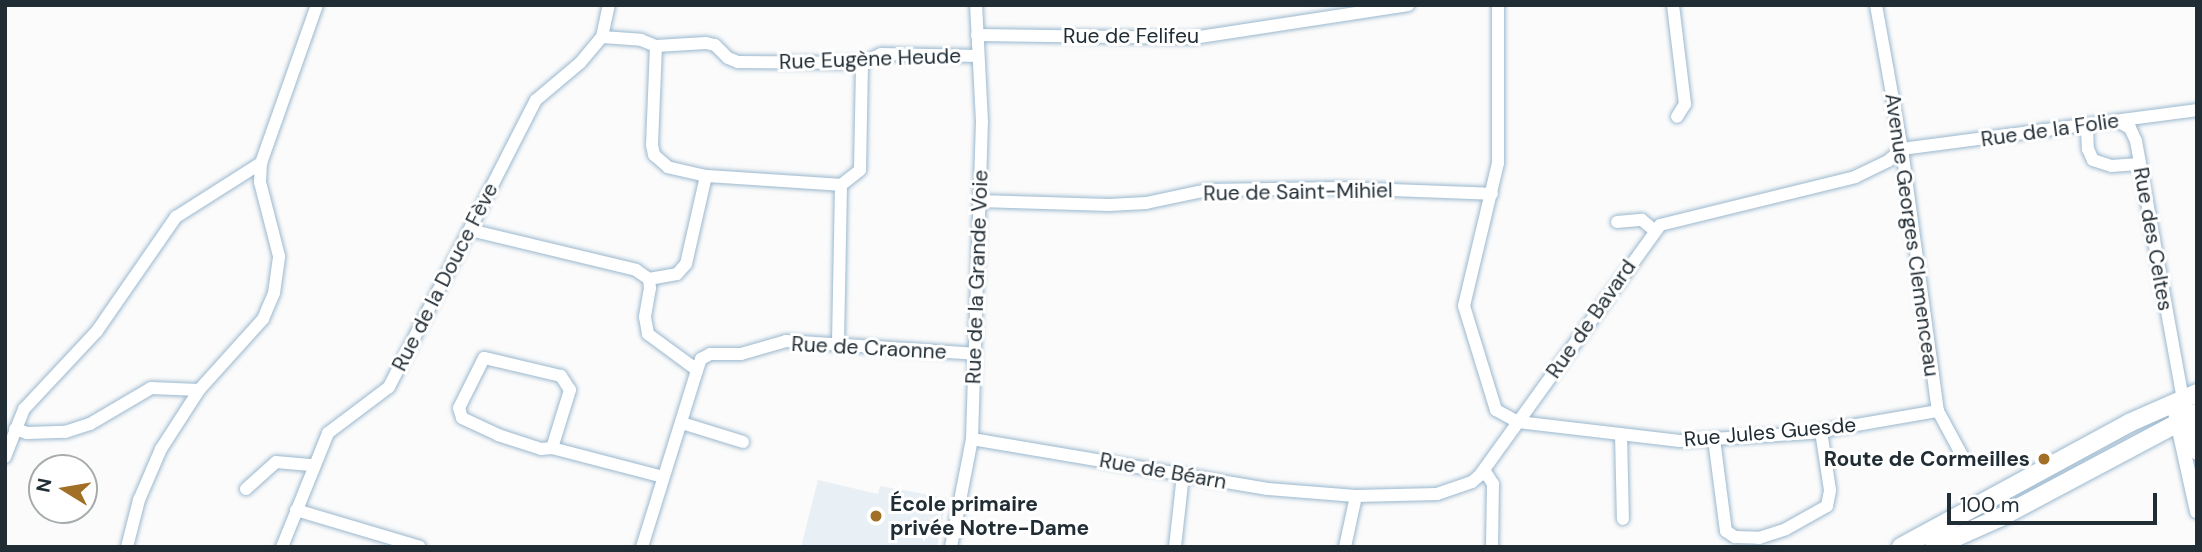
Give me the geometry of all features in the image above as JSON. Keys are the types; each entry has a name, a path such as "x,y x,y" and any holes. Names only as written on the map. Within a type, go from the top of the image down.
{"main road":[{"path":"1901,547 2129,423 2184,398"},
{"path":"1934,547 1970,539 2188,418"}],"street":[{"path":"127,547 139,500 161,449 199,390 263,319 274,293 279,256 260,182 261,163 317,5"},
{"name":"Rue de la Douce Fève","path":"282,547 328,433 389,387 536,100 580,63 602,37 608,5"},
{"name":"Rue de la Grande Voie","path":"951,547 972,439 982,122 976,5"},
{"name":"Rue de Felifeu","path":"978,35 1193,38 1346,10 1408,5"},
{"path":"1498,5 1498,163 1464,306 1496,410 1518,422"},
{"path":"1674,5 1685,104 1677,117"},
{"name":"Avenue Georges Clemenceau","path":"1876,5 1902,149 1938,411 1964,459"},
{"name":"Rue Eugène Heude","path":"602,37 640,40 656,46 706,43 715,45 728,58 738,62 862,63 881,54 978,56"},
{"path":"656,46 652,145 654,155 668,167 706,176 841,186 860,170 862,63"},
{"name":"Rue de la Folie","path":"1902,149 2197,110"},
{"name":"Rue des Celtes","path":"2119,122 2130,128 2139,164 2175,364 2184,398"},
{"path":"2087,126 2088,149 2092,160 2111,166 2139,164"},
{"path":"1617,222 1642,220 1654,230 1660,225 1855,177 1888,161 1902,149"},
{"path":"5,457 24,409 97,331 176,217 261,163"},
{"path":"470,230 636,270 649,279 677,274 686,264 706,176"},
{"path":"838,342 841,186"},
{"name":"Rue de Saint-Mihiel","path":"979,201 1109,205 1146,203 1207,190 1299,188 1492,194"},
{"name":"Rue de Bavard","path":"1356,496 1437,494 1472,482 1484,470 1654,230"},
{"path":"642,547 697,370 648,334 645,317 649,279"},
{"name":"Rue de Craonne","path":"697,370 701,359 709,354 741,354 786,341 838,342 975,354"},
{"path":"552,448 570,390 561,376 484,358 459,408 462,418 509,439 541,449 552,448 663,477"},
{"path":"15,429 27,433 65,432 90,424 151,388 199,390"},
{"path":"2184,398 2197,453"},
{"name":"Rue Jules Guesde","path":"1518,422 1680,441 1821,431 1938,411"},
{"path":"2188,418 2197,511"},
{"path":"682,423 743,442"},
{"path":"1714,439 1726,531 1734,537 1759,538 1786,529 1827,506 1830,490 1821,431"},
{"path":"1620,434 1623,519"},
{"name":"Rue de Béarn","path":"972,439 1268,489 1356,496"},
{"path":"246,489 276,462 313,465"},
{"path":"1484,470 1493,484 1492,547"},
{"path":"1175,547 1183,474"},
{"path":"1345,547 1356,496"},
{"path":"296,510 420,547"}],"shaded area":[{"name":"École primaire privée Notre-Dame","path":"818,480 878,494 880,486 947,498 937,547 801,547"}],"place":[{"name":"Route de Cormeilles","path":"2044,459"},
{"name":"École primaire privée Notre-Dame","path":"876,516"}]}
